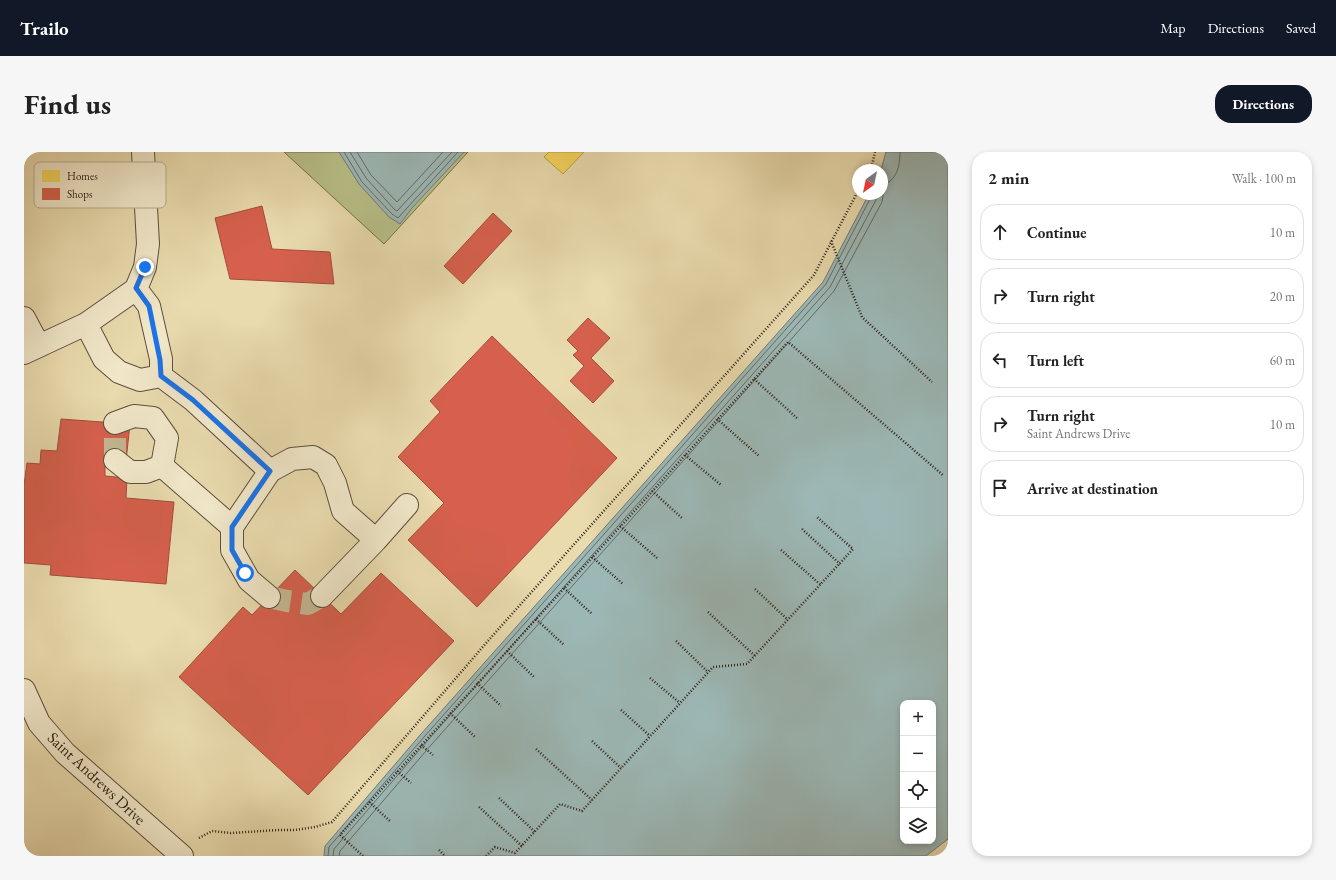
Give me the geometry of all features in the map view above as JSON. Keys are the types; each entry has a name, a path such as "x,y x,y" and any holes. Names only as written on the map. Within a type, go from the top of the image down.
{"street":[{"path":"143,152 144,162"},
{"path":"24,318 32,350 86,324 136,288 145,267 148,244 146,208"},
{"path":"136,288 149,306 160,360 161,376"},
{"path":"86,324 104,359 119,372 140,380 161,376 193,400 270,471"},
{"path":"116,423 134,416 153,418 167,438 162,466"},
{"path":"269,597 249,580 232,550 232,527 270,471 292,459 313,457 326,465 335,483 344,511 376,540"},
{"path":"114,460 130,472 146,472 162,466"},
{"path":"162,466 232,527"},
{"path":"322,596 376,540 407,505"},
{"name":"Saint Andrews Drive","path":"24,690 39,723 65,753 182,856"}],"path":[{"path":"872,164 875,152"},
{"path":"197,838 212,831 231,833 295,830 315,827 332,822 487,642 814,275 853,200"},
{"path":"831,240 862,316 932,382"},
{"path":"363,856 340,835 421,744 788,342 944,476"},
{"path":"754,379 798,419"},
{"path":"717,419 759,456"},
{"path":"685,455 721,485"},
{"path":"652,491 682,518"},
{"path":"486,856 494,847 516,853 560,804 582,811 713,667 747,664 755,656 854,549 817,517"},
{"path":"620,526 657,558"},
{"path":"802,529 840,564"},
{"path":"781,550 821,585"},
{"path":"592,557 623,584"},
{"path":"564,588 592,614"},
{"path":"755,589 788,620"},
{"path":"708,612 755,656"},
{"path":"536,619 564,645"},
{"path":"676,641 708,672"},
{"path":"507,651 535,678"},
{"path":"650,678 680,703"},
{"path":"477,683 502,706"},
{"path":"621,710 650,736"},
{"path":"450,713 475,737"},
{"path":"592,741 621,768"},
{"path":"421,744 433,755"},
{"path":"536,749 592,800"},
{"path":"398,771 411,783"},
{"path":"499,798 536,832"},
{"path":"369,802 390,821"},
{"path":"479,807 522,846"},
{"path":"439,850 445,856"}],"green space":[{"path":"284,152 468,152 384,244"}],"water":[{"path":"339,152 464,152 412,208 400,224 389,217 359,184"},
{"path":"886,152 948,152 948,839 926,856 324,856 325,846 421,734 823,282 866,200 888,200 888,164 883,164"}],"building: Homes":[{"path":"549,152 584,152 563,174 544,157"}],"building: Shops":[{"path":"262,206 272,249 330,252 334,284 230,279 215,218"},
{"path":"493,213 512,231 463,284 444,266"},
{"path":"588,318 610,338 591,358 614,381 593,403 570,381 584,366 573,355 578,351 567,340"},
{"path":"492,336 617,458 477,607 408,540 444,503 398,457 440,412 430,401"},
{"path":"61,419 130,424 126,461 105,459 105,476 127,478 126,498 174,502 166,584 50,575 51,565 24,563 24,485 27,463 40,464 41,450 57,451"},
{"path":"295,570 341,614 381,573 454,641 308,795 179,677 243,607 252,615"}],"tunnel":[{"path":"115,423 115,460"},
{"path":"269,597 308,604 322,596"}],"route":[{"path":"145,267 136,288 149,306 160,360 161,376 193,400 270,471 232,527 232,550 245,573"}]}
